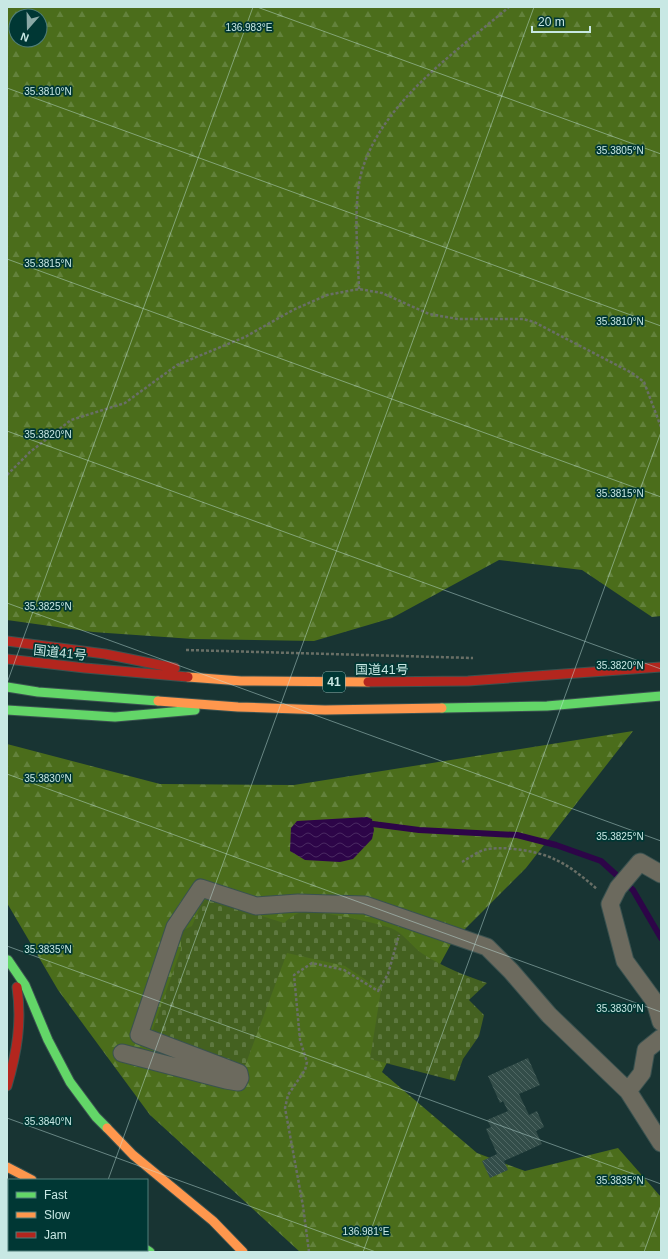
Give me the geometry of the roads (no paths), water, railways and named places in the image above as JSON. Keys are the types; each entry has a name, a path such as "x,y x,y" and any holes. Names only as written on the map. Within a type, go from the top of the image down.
{"main road":[{"path":"7,641 28,645 105,654 241,681"},
{"name":"国道41号","path":"7,659 85,668 241,681 468,681 661,667"},
{"name":"41","path":"7,687 38,692 238,707 325,710 548,706 661,696"},
{"path":"7,710 115,717 238,707"},
{"path":"7,1052 11,1036 12,1006 8,980 8,958"},
{"path":"7,1086 19,1044 21,1011 16,985 8,958"},
{"path":"8,958 25,985 48,1040 70,1082 96,1117 132,1155 212,1222 243,1252"},
{"path":"7,1167 30,1179"}],"street":[{"path":"661,874 640,862 618,888 610,904 624,961 655,1002 661,1022"},
{"path":"122,1053 226,1080 238,1082 240,1078 239,1072 139,1034 175,927 202,888 256,906 298,902 365,906 487,947 511,971 549,1015 628,1091 661,1143"},
{"path":"628,1091 642,1073 646,1050 661,1038"}],"water":[{"path":"367,817 372,819 374,830 372,839 353,859 340,862 305,860 290,851 291,828 297,821"}],"waterway":[{"path":"373,824 419,830 517,835 556,845 601,861 633,890 661,938"}]}
